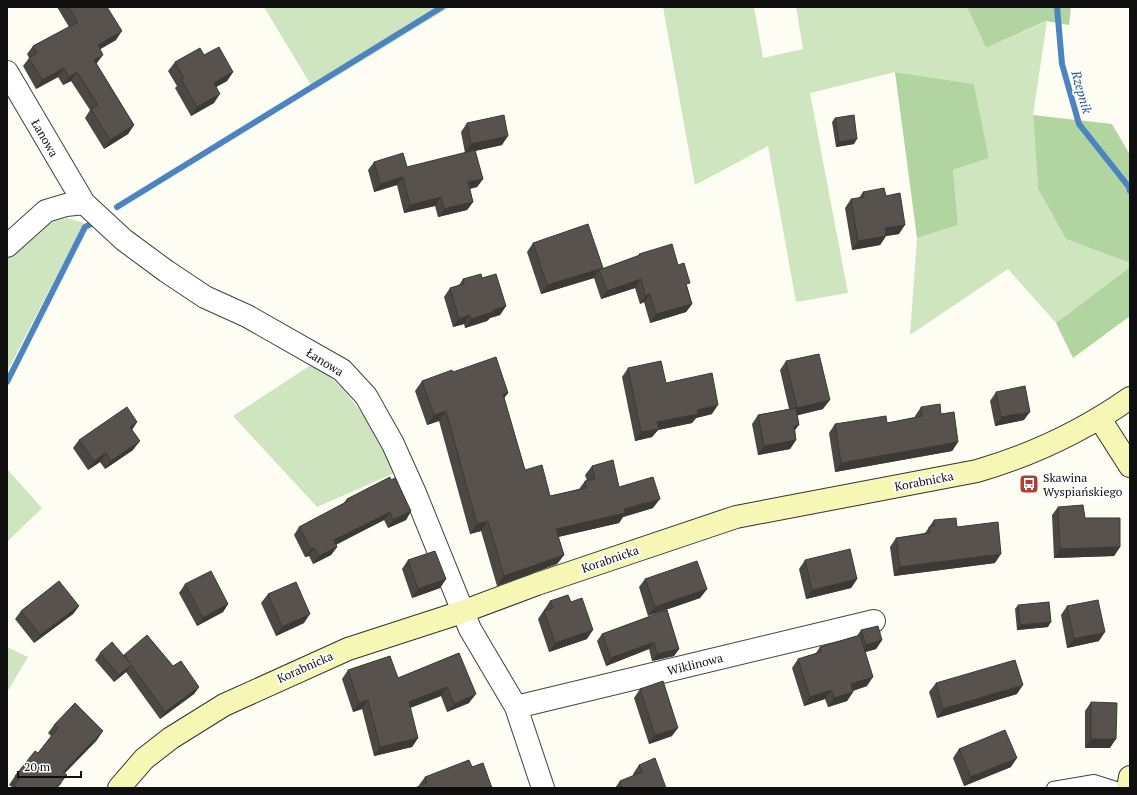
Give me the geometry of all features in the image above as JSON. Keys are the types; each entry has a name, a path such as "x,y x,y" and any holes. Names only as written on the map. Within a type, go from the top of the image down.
{"street":[{"name":"Łanowa","path":"7,72 84,203 124,240 205,297 247,316 342,370 366,396 393,444 415,493 459,600 462,612"},
{"path":"7,246 46,211 66,205 84,203"},
{"name":"Korabnicka","path":"119,788 144,759 160,746 224,705 348,649 462,612 537,584 736,517 977,471 1009,462 1042,448 1100,419 1130,398"},
{"path":"1100,419 1130,466"},
{"path":"462,612 470,629 516,707 543,788"},
{"name":"Wiklinowa","path":"516,707 874,621"},
{"path":"1128,788 1130,777"}],"lane":[{"path":"1053,788 1094,781 1116,788"}],"green space":[{"path":"264,7 450,7 314,90"},
{"path":"663,7 754,7 763,58 803,49 796,7 967,7 986,48 1047,21 1033,115 1038,189 1066,239 1130,263 1130,267 1056,323 1008,269 910,335 917,238 958,225 953,170 989,158 974,84 895,72 810,93 848,293 796,302 768,146 695,185"},
{"path":"967,7 1071,7 1069,25 1046,21 986,48"},
{"path":"895,72 974,84 989,158 953,170 958,225 917,238"},
{"path":"1033,115 1112,124 1130,155 1130,263 1066,239 1038,189"},
{"path":"67,218 84,223 7,372 7,257 16,245 43,224"},
{"path":"1130,267 1130,316 1073,358 1056,323"},
{"path":"314,363 341,387 362,413 397,472 317,507 233,416"},
{"path":"7,469 42,508 7,542"},
{"path":"7,647 28,657 7,692"}],"building":[{"path":"68,7 107,7 122,31 98,45 103,55 94,60 134,125 110,140 91,109 98,105 77,72 69,77 64,68 42,80 29,58 37,53 33,46 78,22"},
{"path":"219,47 233,72 214,83 220,94 197,107 181,79 184,78 175,62 200,48 204,55"},
{"path":"504,115 508,136 471,144 467,123"},
{"path":"854,115 857,139 839,142 835,118"},
{"path":"475,150 483,179 468,182 473,202 444,209 441,197 410,205 403,177 380,184 374,162 403,153 407,167"},
{"path":"884,188 886,196 900,193 905,225 885,228 886,236 858,241 851,199 864,197 863,192"},
{"path":"588,224 603,268 547,285 533,243"},
{"path":"672,244 678,265 684,263 690,283 686,284 692,304 656,314 650,294 645,296 641,279 607,291 599,270 640,255 639,254"},
{"path":"481,274 482,278 496,274 506,306 471,319 470,315 459,319 450,288 464,284 463,279"},
{"path":"819,354 830,400 797,408 786,361"},
{"path":"496,357 508,393 503,394 525,470 542,465 550,496 586,488 585,481 595,479 592,466 613,460 619,487 653,477 660,499 624,509 625,513 556,529 564,555 504,576 488,521 477,524 446,411 434,415 422,381 452,370 453,372"},
{"path":"661,361 666,383 712,373 718,405 697,410 698,414 657,422 659,429 641,432 628,368"},
{"path":"1025,386 1030,412 1001,417 996,392"},
{"path":"940,404 941,414 954,412 958,442 841,463 835,424 886,416 887,423 922,416 921,407"},
{"path":"127,407 137,422 130,427 140,441 111,461 106,453 94,461 79,440"},
{"path":"796,408 799,425 794,426 796,440 764,446 758,415"},
{"path":"390,477 391,480 395,478 411,511 393,520 390,512 334,540 337,547 319,556 314,548 311,549 299,527 348,501 347,499"},
{"path":"1083,505 1085,518 1120,518 1120,547 1060,549 1058,507"},
{"path":"956,518 957,527 998,522 1001,554 900,567 896,538 930,533 929,527 934,526 934,520"},
{"path":"850,549 857,579 812,590 805,560"},
{"path":"435,551 446,579 418,589 408,560"},
{"path":"697,561 707,589 655,607 645,579"},
{"path":"211,571 228,604 203,618 185,584"},
{"path":"59,581 79,606 40,635 21,611"},
{"path":"296,582 310,614 282,627 268,594"},
{"path":"568,595 571,602 582,598 593,630 555,643 544,611 553,608 550,601"},
{"path":"1098,600 1105,632 1074,639 1067,606"},
{"path":"1049,602 1051,622 1020,625 1018,605"},
{"path":"667,610 679,649 657,654 654,642 611,658 602,634"},
{"path":"878,626 882,640 866,645 861,630"},
{"path":"147,635 173,666 181,661 199,687 165,712 131,665 119,675 100,653 112,642 130,663 124,655"},
{"path":"860,635 873,677 851,684 853,692 834,698 831,690 810,697 798,659 821,652 820,647"},
{"path":"459,653 476,694 454,704 447,687 409,702 418,738 380,747 368,700 359,703 348,670 390,656 398,678"},
{"path":"1015,660 1023,685 943,709 936,683"},
{"path":"663,681 678,728 655,735 640,689"},
{"path":"1091,702 1117,703 1116,739 1091,739"},
{"path":"75,703 103,731 63,772 67,775 56,788 17,788 14,785 19,779 15,776 35,751 38,753 58,728 54,725"},
{"path":"1005,730 1017,758 971,777 959,749"},
{"path":"655,758 666,788 622,788 620,781 642,772 639,765"},
{"path":"469,760 472,767 483,763 492,788 415,788 427,783 425,777"}],"waterway":[{"path":"117,207 442,7"},
{"name":"Rzepnik","path":"1057,7 1062,64 1079,124 1129,187 1130,191"},
{"path":"7,382 85,227 95,222"}],"place":[{"name":"Skawina Wyspiańskiego","path":"1029,484"}]}
